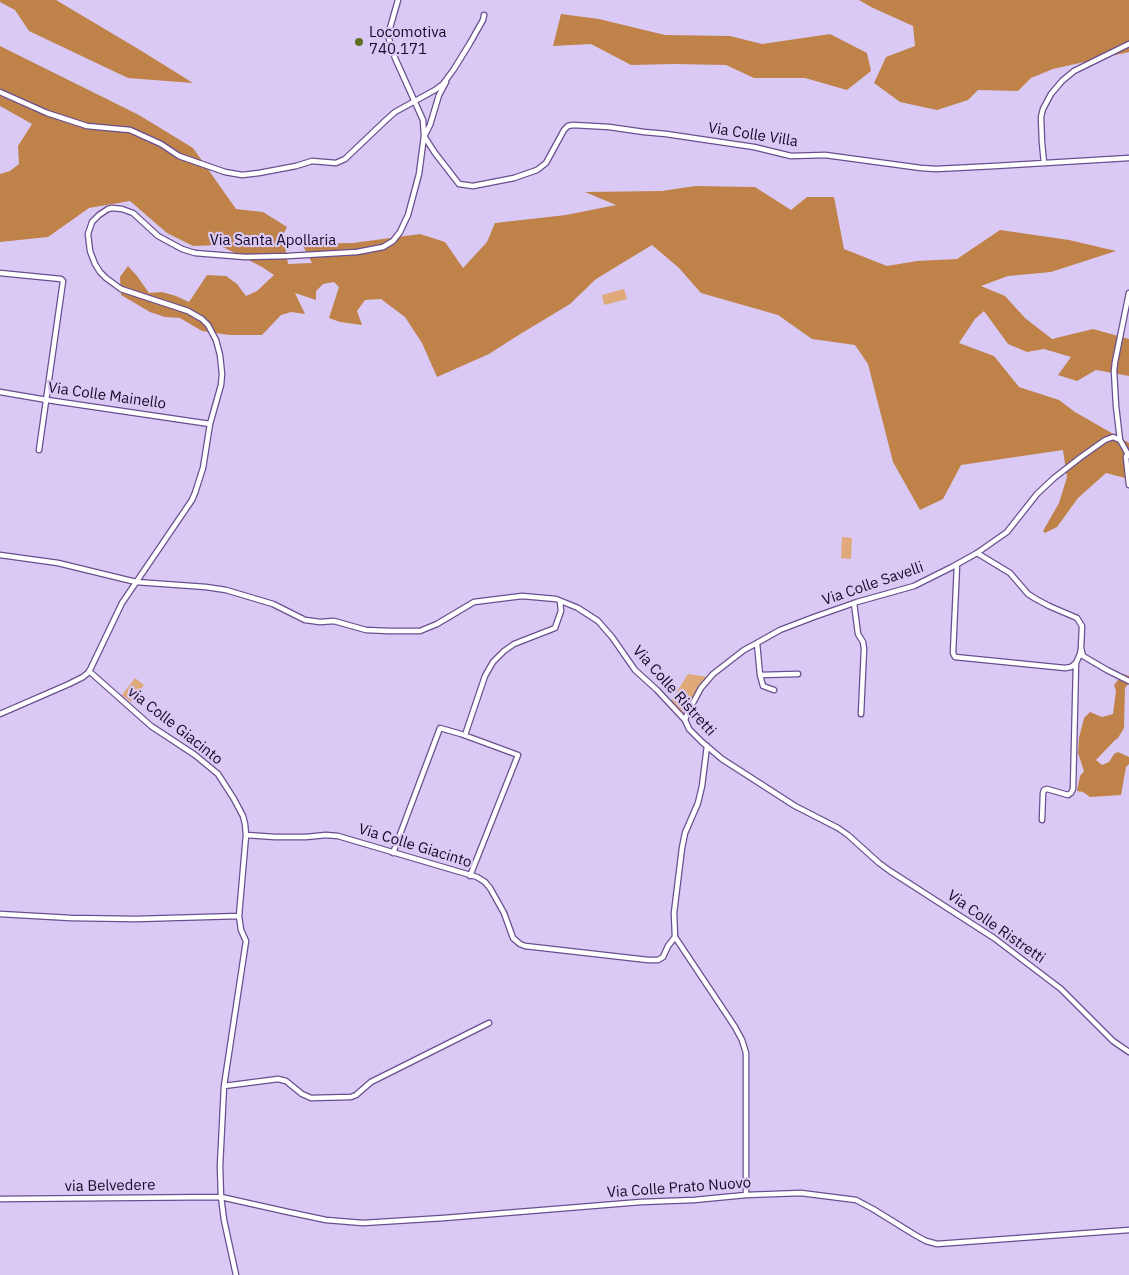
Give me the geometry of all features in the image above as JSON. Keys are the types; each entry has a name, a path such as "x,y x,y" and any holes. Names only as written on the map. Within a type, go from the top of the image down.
{"street":[{"name":"Via Santa Apollaria","path":"89,671 117,611 192,500 203,468 210,424 222,374 219,349 210,328 202,319 188,310 121,289 106,278 95,264 89,247 88,230 94,220 112,208 133,213 158,236 195,253 245,257 357,252 383,247 393,241 398,236 408,215 419,174 424,136 423,120 394,58 389,39 398,0"},
{"path":"424,136 430,125 439,95 483,20 484,15"},
{"path":"1044,163 1040,117 1054,89 1077,69 1129,44"},
{"path":"0,92 47,113 87,126 130,130 161,144 179,156 225,172 242,175 296,166 309,161 340,162 395,112 443,84 454,69"},
{"name":"Via Colle Villa","path":"424,136 459,184 473,186 514,178 537,170 546,164 564,130 568,126 573,125 666,134 791,156 825,155 936,169 1129,158"},
{"path":"0,273 63,280 39,450"},
{"path":"1129,293 1114,367 1115,400 1120,440 1128,455 1126,457 1126,464 1129,485"},
{"name":"Via Colle Mainello","path":"0,392 210,424"},
{"name":"Via Colle Savelli","path":"685,720 701,688 713,675 767,636 796,623 854,603 914,586 957,565 1011,528 1031,501 1054,478 1105,440 1113,437 1120,440"},
{"path":"977,553 1010,573 1028,594 1049,606 1075,617 1080,620 1082,626 1081,648 1076,663 1073,789 1068,795 1047,789 1044,790 1042,820"},
{"name":"Via Colle Ristretti","path":"0,555 58,564 136,582 226,590 273,604 305,620 334,621 366,630 410,632 424,630 474,602 522,596 556,599 578,608 598,621 612,637 635,670 657,690 685,720 689,729 707,746 795,806 838,828 890,871 994,938 1061,988 1113,1040 1129,1052"},
{"path":"957,565 953,653 955,657 1061,668 1071,667 1076,663"},
{"path":"464,735 485,676 493,662 514,644 555,628 560,611 560,601"},
{"path":"854,603 858,634 864,645 862,714"},
{"path":"757,643 763,686 774,690"},
{"path":"1081,648 1083,656 1129,681"},
{"path":"0,714 69,684 89,671"},
{"name":"via Colle Giacinto","path":"89,671 151,726 195,755 218,774 234,799 243,816 246,835 239,916"},
{"path":"760,675 798,674"},
{"path":"393,853 440,728 464,735 518,755 470,876"},
{"path":"707,746 702,786 695,811 685,833 682,848 674,913 675,937 736,1027 746,1053 746,1194"},
{"name":"Via Colle Giacinto","path":"246,835 284,838 338,836 480,879 487,884 504,913 513,938 525,946 658,960 664,956 668,946 675,937"},
{"path":"0,914 136,919 239,916 241,930 246,941 224,1086 220,1166 224,1220 236,1275"},
{"path":"224,1086 278,1079 286,1081 302,1094 311,1098 350,1097 356,1095 371,1082 489,1023"},
{"name":"Via Colle Prato Nuovo","path":"221,1197 326,1220 363,1223 641,1202 694,1200 746,1194 801,1193 851,1199 874,1209 926,1241 937,1244 1129,1230"},
{"name":"via Belvedere","path":"0,1199 221,1197"}],"shaded area":[{"path":"0,0 56,0 193,83 128,78 29,31 15,10 0,2"},
{"path":"859,0 1129,0 1129,52 1053,69 1031,78 1018,91 978,90 968,100 937,110 900,102 874,83 886,57 915,46 913,26"},
{"path":"561,14 599,19 665,35 730,36 762,44 830,34 867,53 871,71 847,90 805,78 754,78 726,65 631,65 591,44 553,46"},
{"path":"0,46 139,115 193,148 236,209 263,212 287,227 283,235 288,264 312,263 302,244 353,243 420,234 445,242 463,268 487,242 495,223 566,215 616,205 585,192 662,191 695,186 755,187 791,210 807,197 834,197 844,249 887,266 917,261 957,259 1000,230 1069,240 1116,251 1051,272 1008,276 981,286 1005,296 1025,318 1052,339 1093,329 1129,339 1129,376 1096,370 1077,381 1058,375 1071,357 1044,349 1027,352 1008,344 984,311 975,319 959,343 994,356 1019,387 1059,400 1075,412 1129,443 1129,479 1106,473 1078,498 1057,527 1045,533 1043,531 1059,503 1067,477 1063,450 961,465 943,499 920,510 893,462 868,364 855,345 812,339 778,315 701,293 679,268 652,245 596,279 570,304 489,354 437,377 422,343 405,317 381,299 365,300 357,311 362,325 340,322 329,318 339,287 334,282 323,284 316,291 316,300 295,293 305,314 291,312 281,315 262,335 229,335 202,331 180,318 165,317 150,312 121,295 120,277 128,266 149,293 162,292 189,302 207,275 226,276 237,284 246,296 257,291 274,275 219,245 193,246 167,233 130,201 89,208 48,237 0,242 0,174 10,171 19,164 18,146 32,124 0,106"},
{"path":"624,289 627,299 604,305 602,295"},
{"path":"842,537 852,538 851,559 841,558"},
{"path":"688,674 708,677 692,699 683,716 671,701"},
{"path":"1123,674 1129,676 1129,683 1125,688 1124,728 1118,738 1096,760 1102,765 1109,762 1114,754 1118,752 1129,757 1121,795 1090,797 1083,792 1077,791 1080,776 1084,771 1078,753 1079,738 1084,718 1090,712 1102,717 1113,714 1116,691 1114,685"},
{"path":"135,678 144,685 131,702 122,695"}],"place":[{"name":"Locomotiva 740.171","path":"359,42"}]}
